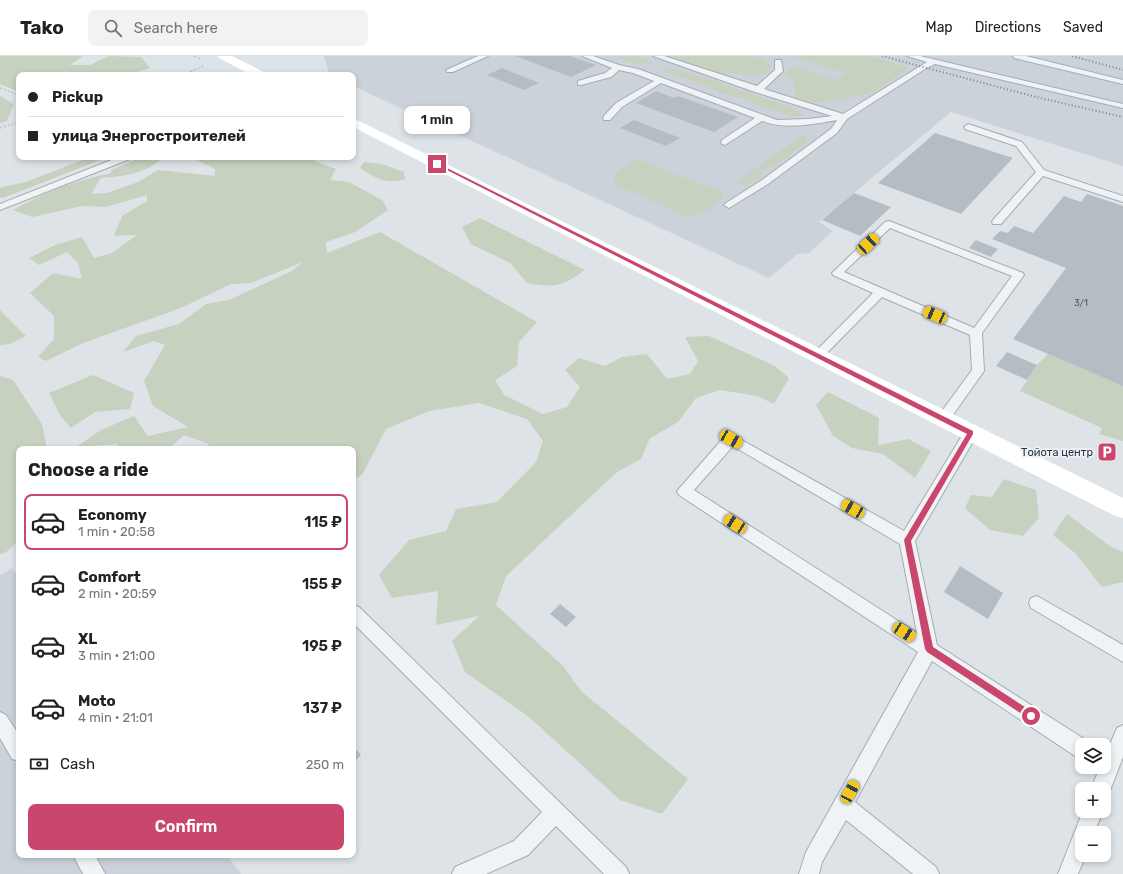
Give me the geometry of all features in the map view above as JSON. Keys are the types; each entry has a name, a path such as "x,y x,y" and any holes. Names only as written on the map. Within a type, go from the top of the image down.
{"main road":[{"path":"223,56 254,72"},
{"path":"356,124 1123,509"}],"lane":[{"path":"450,70 484,56"},
{"path":"586,56 661,80 776,123 808,122 844,117"},
{"path":"657,56 844,117"},
{"path":"911,56 1123,106"},
{"path":"1017,56 1123,82"},
{"path":"758,90 779,71 778,62"},
{"path":"729,204 765,182 834,131 844,117 922,67 933,62"},
{"path":"581,83 608,75 617,67"},
{"path":"607,118 619,105 661,80"},
{"path":"726,142 761,118"},
{"path":"968,127 1019,144 1041,172 1123,199"},
{"path":"0,207 119,160"},
{"path":"997,222 1041,172"},
{"path":"943,419 978,371 976,333 1019,275 889,224 837,273 976,333"},
{"path":"817,356 880,292"},
{"path":"809,874 813,859 929,649 907,540 971,433"},
{"path":"907,540 731,439 684,491 1075,744"},
{"path":"1037,603 1123,654"},
{"path":"356,615 619,874"},
{"path":"0,721 16,747"},
{"path":"1111,757 1123,734"},
{"path":"843,805 929,874"},
{"path":"462,874 521,848 556,812"},
{"path":"1068,874 1075,856"},
{"path":"85,858 94,874"}],"path":[{"path":"0,88 16,94"},
{"path":"0,128 16,123"}],"shaded area":[{"path":"324,56 1123,56 1123,166 951,112 819,222 833,231 809,253 798,254 769,278 356,87 356,72 328,72"},
{"path":"12,568 16,573 16,858 229,858 241,874 0,874 0,575"}],"green space":[{"path":"0,56 83,56 70,65 90,65 109,56 141,57 150,68 137,72 16,72 16,91 0,84"},
{"path":"614,56 630,56 645,59 653,63 634,64"},
{"path":"671,56 752,56 764,59 771,65 768,73 758,76 733,73 720,74"},
{"path":"791,56 869,56 909,68 873,92 840,100 813,103 795,97 795,86 784,73 795,67 836,80 846,74"},
{"path":"662,67 694,74 793,108 804,116 791,116 770,110 746,99 721,93 704,85 666,72"},
{"path":"0,96 14,104 7,121 0,123"},
{"path":"806,133 806,143 775,166 763,169 760,178 745,186 736,182"},
{"path":"636,159 723,192 723,198 709,210 688,217 616,185 613,179 615,174"},
{"path":"82,160 100,160 3,198 0,197 0,188 26,182"},
{"path":"134,160 160,160 142,171 126,175 101,178 91,194 107,193 138,182 158,170 215,176 215,169 197,160 312,160 336,169 330,180 349,182 382,200 388,210 355,232 326,242 327,253 380,232 537,322 519,342 517,366 495,380 504,395 543,414 567,407 580,387 565,370 579,358 605,366 622,357 647,354 667,379 690,374 698,361 685,337 709,336 775,366 789,378 774,404 757,396 720,390 696,398 678,422 650,438 641,459 617,472 506,576 496,605 563,666 581,691 688,779 662,814 620,800 529,717 465,672 452,641 479,616 436,625 438,591 392,598 379,575 409,540 446,531 456,509 497,502 536,462 543,441 527,419 479,403 429,411 386,429 362,475 356,478 356,446 207,446 209,444 184,435 171,446 118,446 118,444 77,446 101,430 134,416 148,436 188,427 153,406 144,381 165,345 154,341 123,352 136,336 179,324 206,304 229,300 292,271 303,262 251,283 231,284 181,308 83,343 46,361 38,357 54,339 54,316 30,293 53,273 82,279 78,263 67,252 39,265 29,258 55,245 82,237 94,258 112,253 137,235 114,236 122,216 147,201 147,195 106,207 82,206 32,217 13,210 60,188 86,179 111,173 111,170"},
{"path":"364,162 382,164 404,172 405,179 399,181 381,180 360,168"},
{"path":"480,218 585,270 570,280 558,285 552,286 527,283 510,263 471,244 462,227"},
{"path":"0,310 26,336 10,344 0,345"},
{"path":"1048,354 1123,386 1123,441 1099,434 1102,428 1020,391 1037,365"},
{"path":"93,375 134,393 130,409 95,412 71,428 60,415 49,393"},
{"path":"0,376 13,380 42,424 46,446 16,446 16,543 5,553 0,554"},
{"path":"828,392 879,418 878,445 908,439 931,451 915,478 883,454 852,448 833,436 816,405"},
{"path":"1004,479 1036,490 1039,518 1023,536 990,530 965,508 971,495 992,497"},
{"path":"1067,514 1111,547 1123,552 1123,583 1102,587 1075,553 1053,535"}],"building":[{"path":"515,56 570,56 596,65 571,77"},
{"path":"502,68 539,83 524,90 487,75"},
{"path":"656,91 674,98 678,96 738,117 714,132 636,103"},
{"path":"634,120 680,138 666,146 620,128"},
{"path":"935,133 1013,158 961,214 878,183"},
{"path":"854,193 891,207 860,236 822,220"},
{"path":"1087,194 1123,206 1123,386 1013,339 1066,268 992,239 1000,231 1008,233 1014,226 1033,233 1064,196 1081,202"},
{"path":"976,240 998,249 991,257 969,248"},
{"path":"1007,352 1037,365 1027,380 996,366"},
{"path":"960,566 1003,593 988,619 944,592"},
{"path":"560,604 576,617 566,627 550,614"},
{"path":"356,749 361,755 356,760"}],"railway":[{"path":"882,56 1036,97 1123,117"},
{"path":"1072,56 1123,70"}],"place":[{"name":"Тойота центр","path":"1107,452"}],"route":[{"path":"437,164 971,433 907,540 929,649 1031,716"}]}
